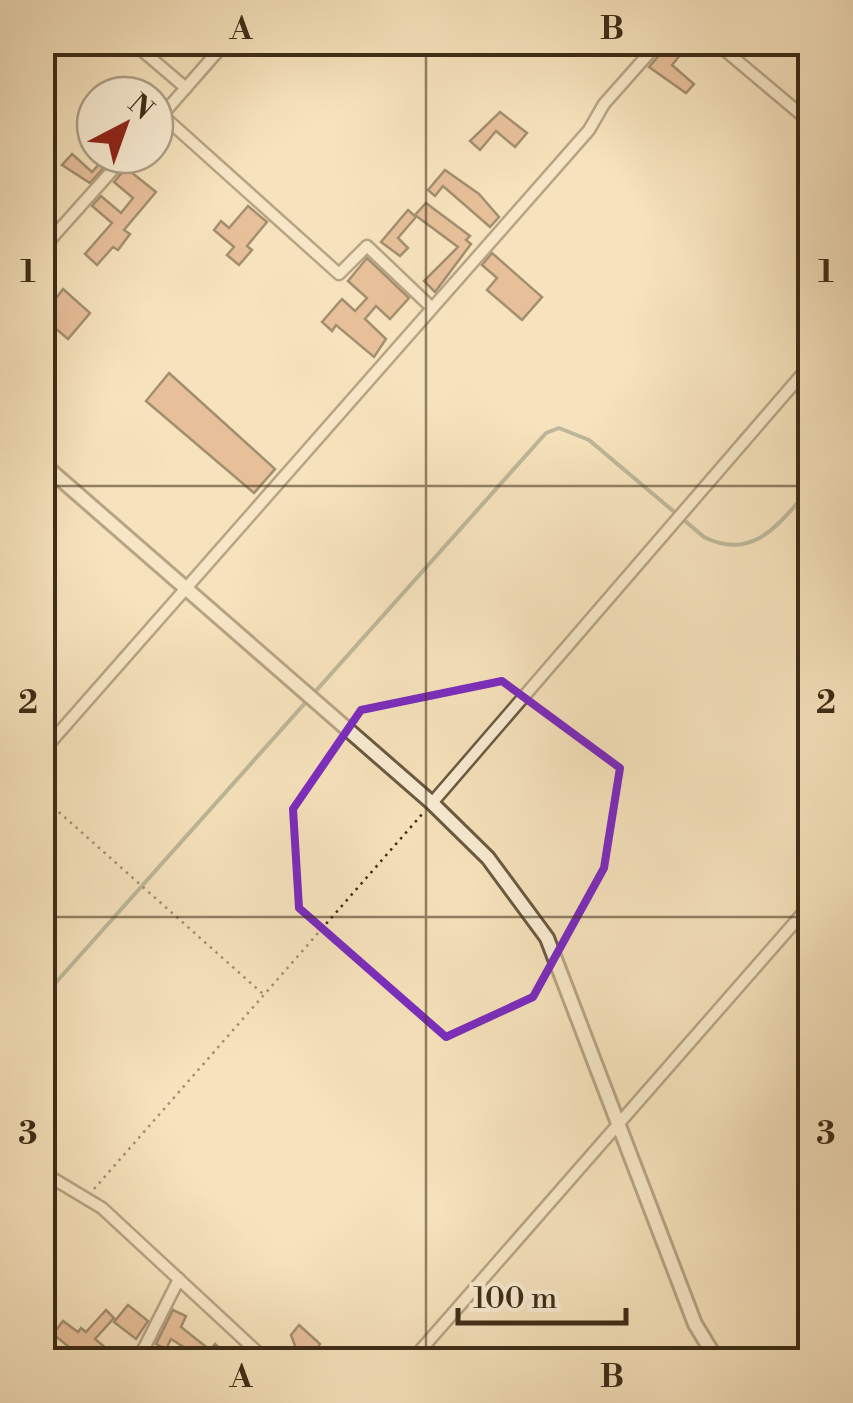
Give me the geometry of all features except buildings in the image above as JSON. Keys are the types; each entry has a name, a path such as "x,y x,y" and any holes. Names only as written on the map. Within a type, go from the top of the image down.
{"street":[{"path":"132,42 186,88"},
{"path":"175,100 226,42"},
{"path":"42,752 589,130 614,91 659,42"},
{"path":"716,42 810,122"},
{"path":"175,134 339,274 367,246 431,307"},
{"path":"42,250 108,175"},
{"path":"432,803 810,364"},
{"path":"42,463 432,803 488,858 546,938 694,1324 717,1360"},
{"path":"412,1360 810,906"},
{"path":"45,1177 87,1197 266,1360"},
{"path":"138,1360 179,1279"}],"path":[{"path":"42,797 264,995"},
{"path":"87,1197 432,803"}],"highlighted area":[{"path":"502,681 620,768 604,868 533,997 446,1037 299,908 293,809 361,710"}],"waterway":[{"path":"42,998 546,433 559,428 589,440 704,537 722,544 737,545 764,535 810,489"}]}
